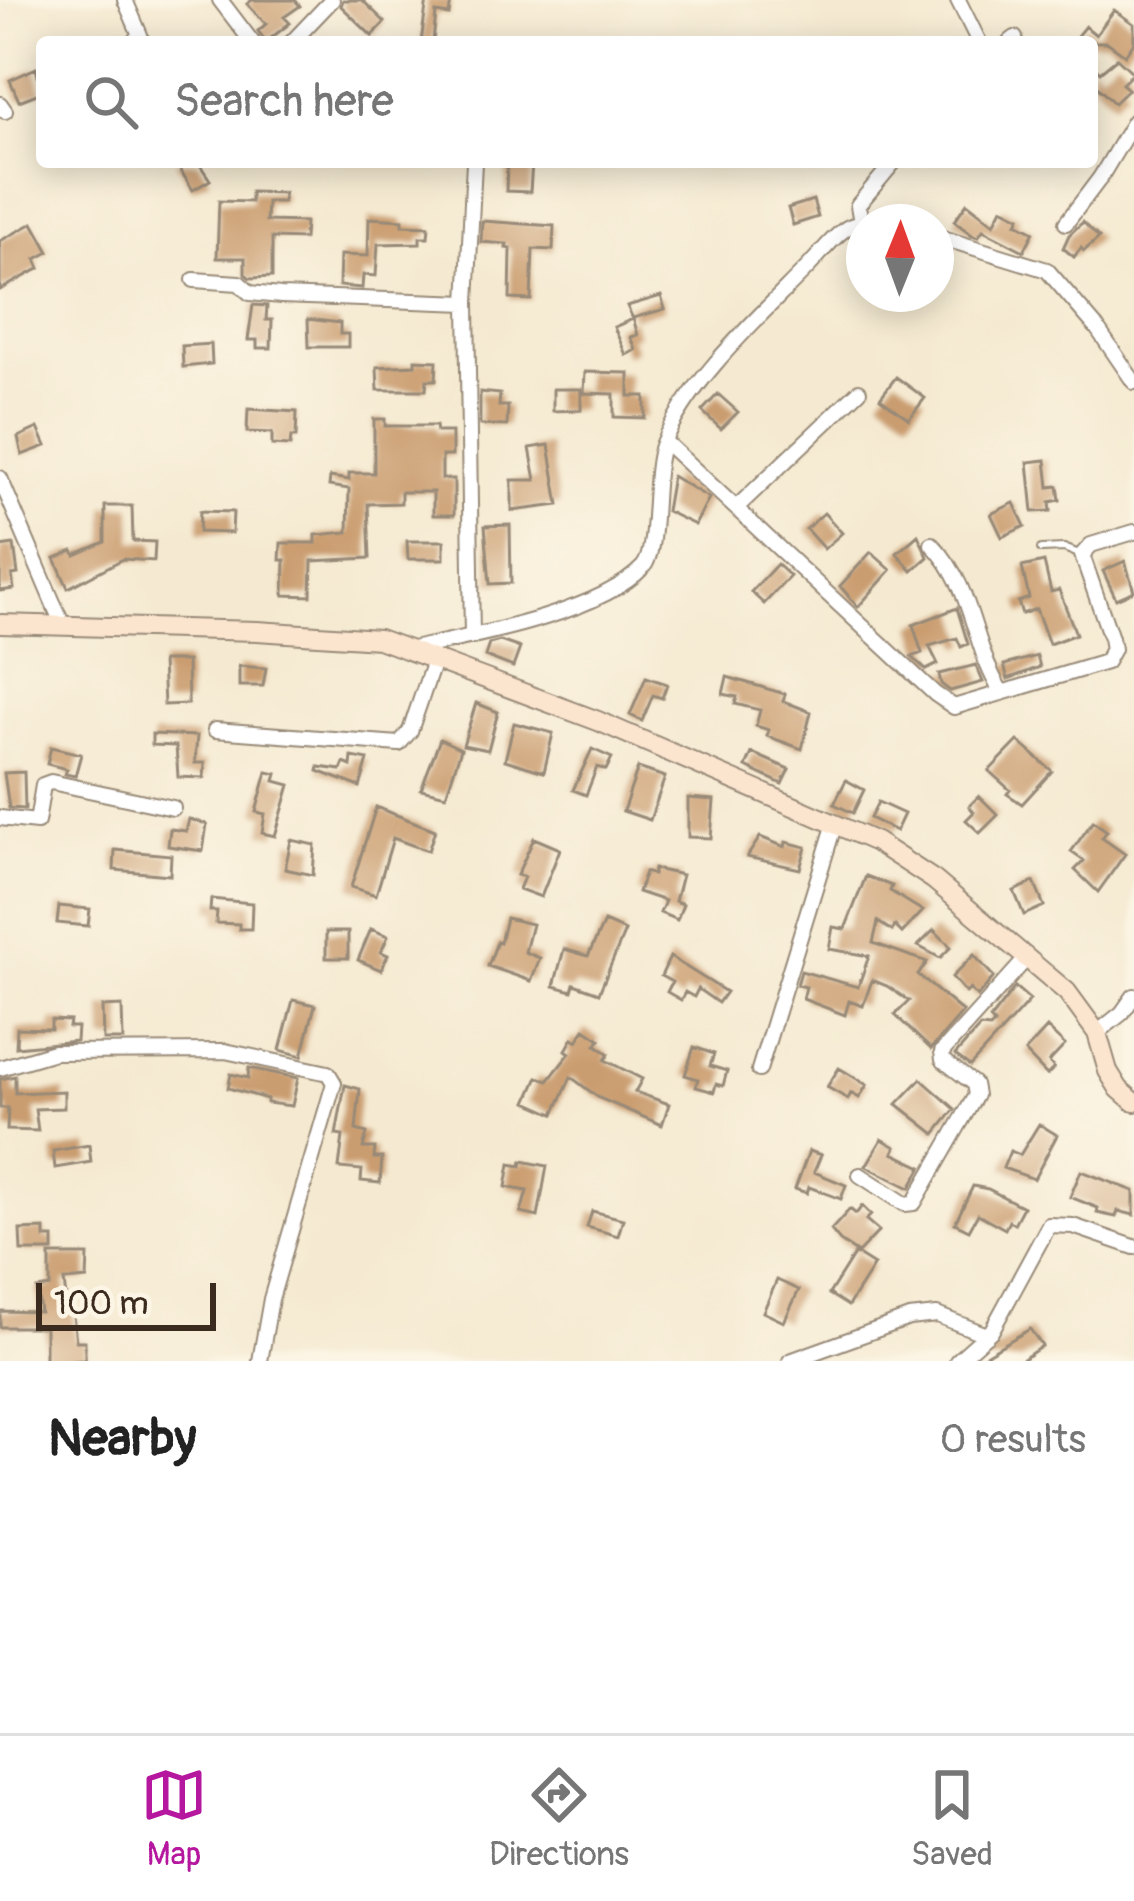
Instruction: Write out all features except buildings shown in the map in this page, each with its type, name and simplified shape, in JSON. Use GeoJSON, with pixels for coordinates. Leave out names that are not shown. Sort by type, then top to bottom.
{"type":"FeatureCollection","features":[{"type":"Feature","properties":{"kind":"street"},"geometry":{"type":"LineString","coordinates":[[125,0],[139,36]]}},
{"type":"Feature","properties":{"kind":"street"},"geometry":{"type":"LineString","coordinates":[[220,0],[247,36]]}},
{"type":"Feature","properties":{"kind":"street"},"geometry":{"type":"LineString","coordinates":[[298,36],[332,0]]}},
{"type":"Feature","properties":{"kind":"street"},"geometry":{"type":"LineString","coordinates":[[958,0],[976,36]]}},
{"type":"Feature","properties":{"kind":"street"},"geometry":{"type":"LineString","coordinates":[[1066,223],[1134,121]]}},
{"type":"Feature","properties":{"kind":"street"},"geometry":{"type":"LineString","coordinates":[[472,637],[467,303],[474,168]]}},
{"type":"Feature","properties":{"kind":"street"},"geometry":{"type":"LineString","coordinates":[[859,204],[889,168]]}},
{"type":"Feature","properties":{"kind":"street"},"geometry":{"type":"LineString","coordinates":[[412,649],[518,625],[608,592],[642,568],[650,558],[655,479],[664,441],[718,364],[846,230]]}},
{"type":"Feature","properties":{"kind":"street"},"geometry":{"type":"LineString","coordinates":[[954,242],[1047,271],[1097,328],[1134,382]]}},
{"type":"Feature","properties":{"kind":"street"},"geometry":{"type":"LineString","coordinates":[[194,280],[239,284],[250,293],[281,296],[467,303]]}},
{"type":"Feature","properties":{"kind":"street"},"geometry":{"type":"LineString","coordinates":[[736,508],[859,391]]}},
{"type":"Feature","properties":{"kind":"street"},"geometry":{"type":"LineString","coordinates":[[664,441],[954,707],[1106,662],[1112,638],[1082,555],[1090,545],[1134,532]]}},
{"type":"Feature","properties":{"kind":"street"},"geometry":{"type":"LineString","coordinates":[[0,478],[63,626]]}},
{"type":"Feature","properties":{"kind":"street"},"geometry":{"type":"LineString","coordinates":[[932,544],[965,590],[1002,693]]}},
{"type":"Feature","properties":{"kind":"street"},"geometry":{"type":"LineString","coordinates":[[0,624],[361,637],[412,649],[598,721],[836,823],[876,842],[934,880],[1067,992],[1097,1033],[1108,1071],[1134,1102]]}},
{"type":"Feature","properties":{"kind":"street"},"geometry":{"type":"LineString","coordinates":[[214,730],[398,744],[410,731],[435,658]]}},
{"type":"Feature","properties":{"kind":"street"},"geometry":{"type":"LineString","coordinates":[[0,818],[38,822],[43,785],[51,782],[173,808]]}},
{"type":"Feature","properties":{"kind":"street"},"geometry":{"type":"LineString","coordinates":[[759,1070],[836,823]]}},
{"type":"Feature","properties":{"kind":"street"},"geometry":{"type":"LineString","coordinates":[[860,1175],[904,1204],[914,1203],[976,1095],[974,1084],[943,1060],[942,1052],[1026,959]]}},
{"type":"Feature","properties":{"kind":"street"},"geometry":{"type":"LineString","coordinates":[[1097,1033],[1134,996]]}},
{"type":"Feature","properties":{"kind":"street"},"geometry":{"type":"LineString","coordinates":[[0,1068],[54,1052],[225,1051],[328,1073],[334,1082],[271,1299],[260,1361]]}},
{"type":"Feature","properties":{"kind":"street"},"geometry":{"type":"LineString","coordinates":[[957,1361],[1005,1310],[1049,1225],[1072,1226],[1134,1247]]}},
{"type":"Feature","properties":{"kind":"street"},"geometry":{"type":"LineString","coordinates":[[790,1361],[909,1318],[937,1316],[987,1334]]}},
{"type":"Feature","properties":{"kind":"lane"},"geometry":{"type":"LineString","coordinates":[[1041,549],[1064,548],[1082,555]]}}]}
